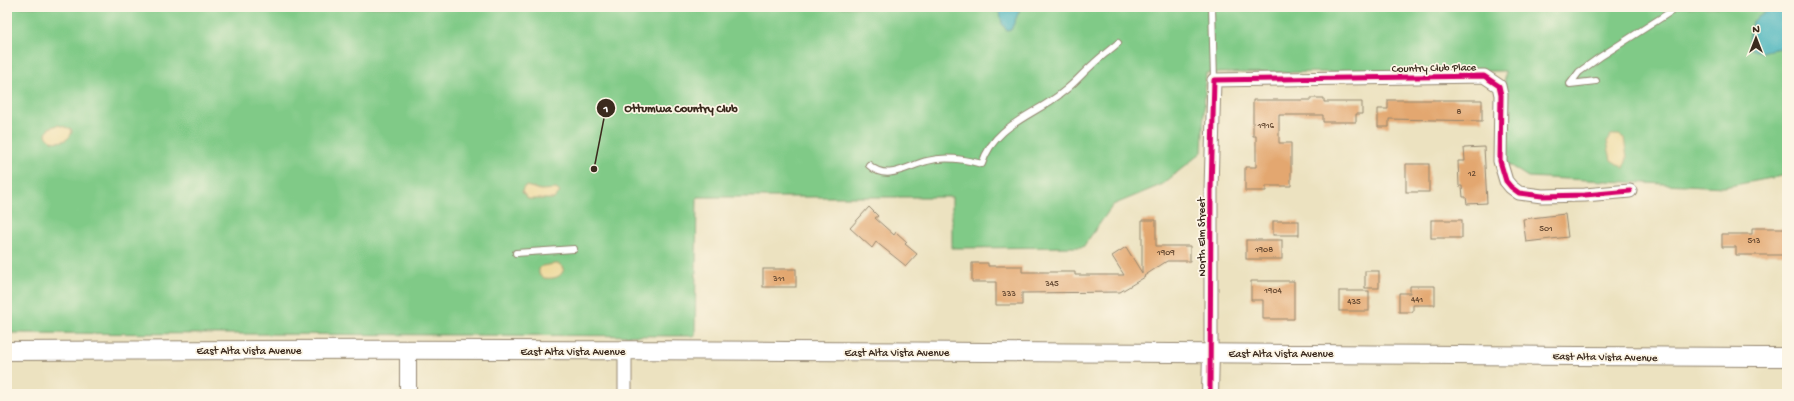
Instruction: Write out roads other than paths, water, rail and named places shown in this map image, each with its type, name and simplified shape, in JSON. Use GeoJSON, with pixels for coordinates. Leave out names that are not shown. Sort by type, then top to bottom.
{"type":"FeatureCollection","features":[{"type":"Feature","properties":{"kind":"main road","name":"East Alta Vista Avenue"},"geometry":{"type":"LineString","coordinates":[[7,351],[408,350],[1787,357]]}},
{"type":"Feature","properties":{"kind":"street","name":"Country Club Place"},"geometry":{"type":"LineString","coordinates":[[1214,80],[1484,76],[1499,86],[1501,95],[1500,161],[1506,181],[1511,187],[1519,193],[1542,196],[1630,191]]}},
{"type":"Feature","properties":{"kind":"street","name":"North Elm Street"},"geometry":{"type":"LineString","coordinates":[[1210,394],[1211,190],[1214,80]]}},
{"type":"Feature","properties":{"kind":"street"},"geometry":{"type":"LineString","coordinates":[[408,350],[408,394]]}},
{"type":"Feature","properties":{"kind":"street"},"geometry":{"type":"LineString","coordinates":[[625,351],[625,394]]}},
{"type":"Feature","properties":{"kind":"lane"},"geometry":{"type":"LineString","coordinates":[[1212,7],[1214,80]]}},
{"type":"Feature","properties":{"kind":"lane"},"geometry":{"type":"LineString","coordinates":[[1596,81],[1570,84],[1579,72],[1600,57],[1678,7]]}},
{"type":"Feature","properties":{"kind":"lane"},"geometry":{"type":"LineString","coordinates":[[869,165],[875,170],[888,174],[927,161],[964,159],[982,164],[984,157],[997,139],[1016,121],[1062,94],[1092,64],[1118,43]]}},
{"type":"Feature","properties":{"kind":"lane"},"geometry":{"type":"LineString","coordinates":[[516,253],[574,248]]}},
{"type":"Feature","properties":{"kind":"water"},"geometry":{"type":"Polygon","coordinates":[[[993,7],[1021,7],[1011,30],[1007,31],[1002,24],[1000,12],[993,11],[993,7]]]}},
{"type":"Feature","properties":{"kind":"water"},"geometry":{"type":"Polygon","coordinates":[[[1772,7],[1787,7],[1787,47],[1760,52],[1751,49],[1749,39],[1752,22],[1772,7]]]}},
{"type":"Feature","properties":{"kind":"place","name":"Ottumwa Country Club"},"geometry":{"type":"Point","coordinates":[594,169]}}]}
